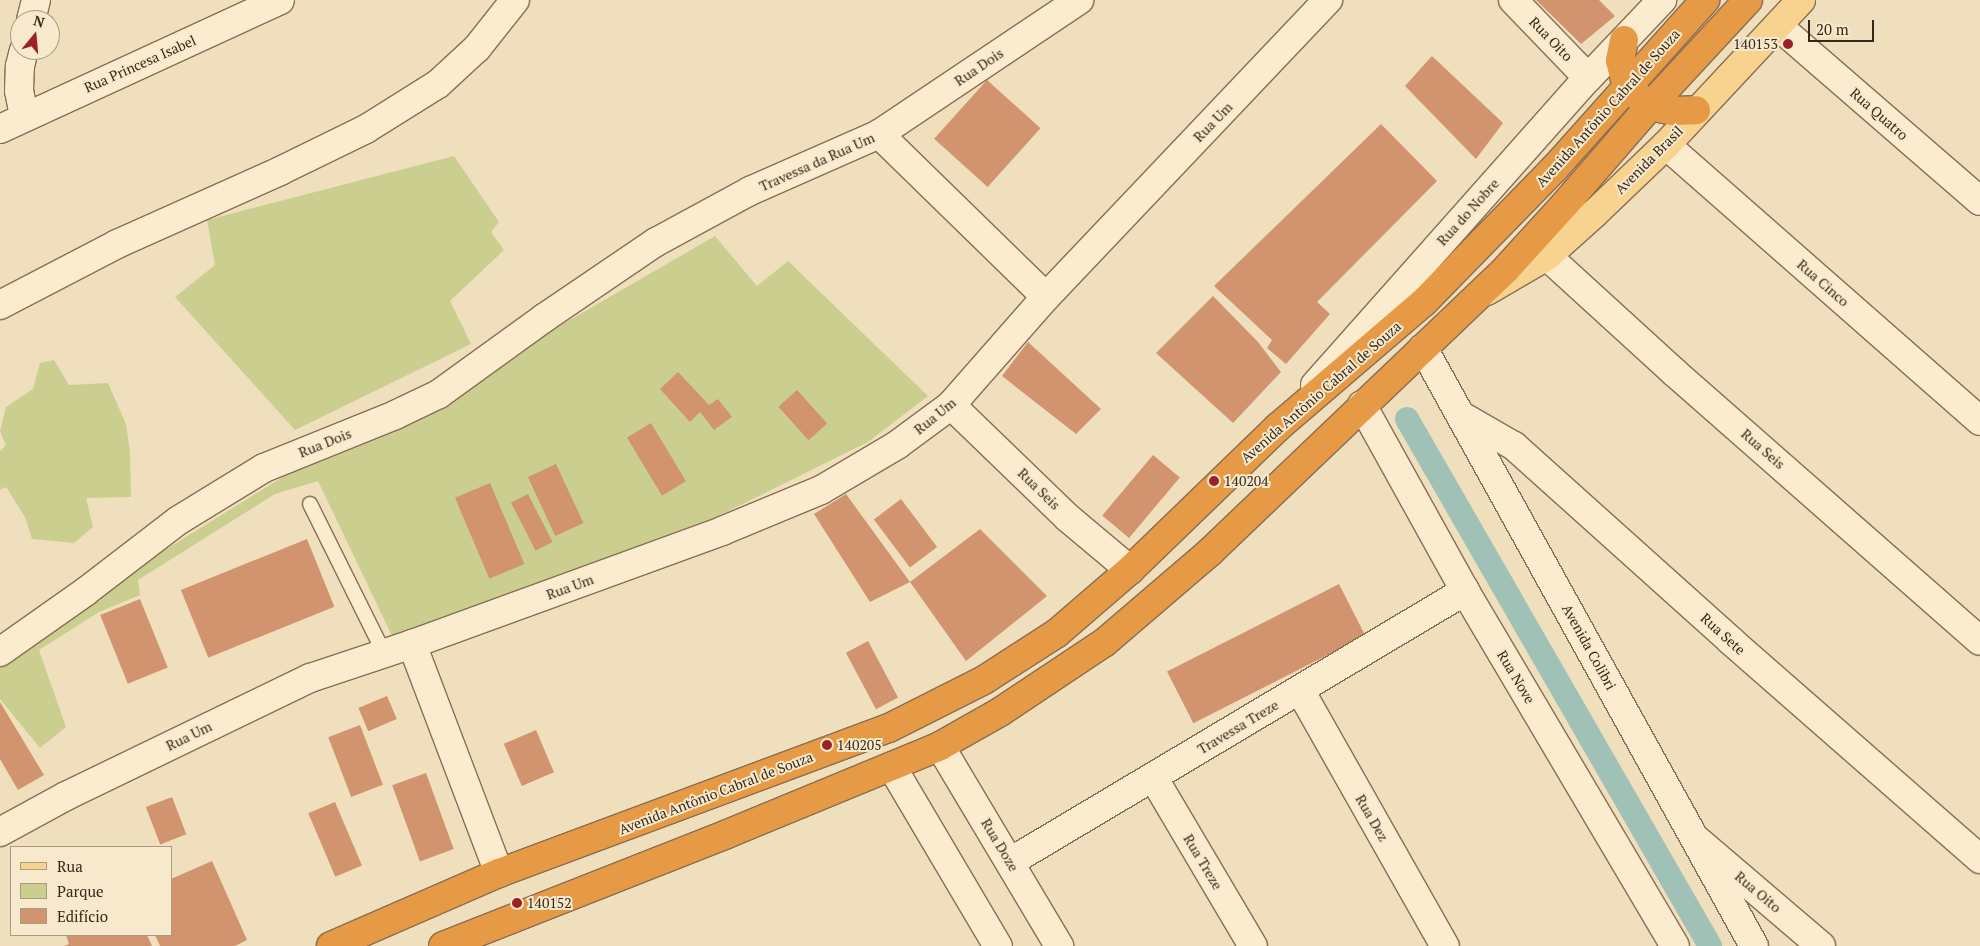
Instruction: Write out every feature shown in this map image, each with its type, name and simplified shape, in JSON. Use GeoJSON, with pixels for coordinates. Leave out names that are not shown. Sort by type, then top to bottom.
{"type":"FeatureCollection","features":[{"type":"Feature","properties":{"kind":"highway","name":"Avenida Antônio Cabral de Souza"},"geometry":{"type":"LineString","coordinates":[[331,946],[499,873],[889,728],[984,680],[1057,633],[1130,570],[1278,427],[1424,302],[1554,169],[1705,0]]}},
{"type":"Feature","properties":{"kind":"highway"},"geometry":{"type":"LineString","coordinates":[[443,946],[892,767],[940,746],[1000,712],[1105,642],[1210,552],[1477,297],[1566,203],[1650,106],[1748,0]]}},
{"type":"Feature","properties":{"kind":"highway"},"geometry":{"type":"LineString","coordinates":[[1624,40],[1620,61],[1627,87],[1650,106],[1673,112],[1696,110]]}},
{"type":"Feature","properties":{"kind":"main road","name":"Avenida Brasil"},"geometry":{"type":"LineString","coordinates":[[1477,297],[1546,256],[1666,145],[1696,110],[1801,0]]}},
{"type":"Feature","properties":{"kind":"street","name":"Rua Princesa Isabel"},"geometry":{"type":"LineString","coordinates":[[12,123],[280,0]]}},
{"type":"Feature","properties":{"kind":"street"},"geometry":{"type":"LineString","coordinates":[[0,305],[117,244],[280,171],[366,129],[438,84],[477,48],[515,0]]}},
{"type":"Feature","properties":{"kind":"street","name":"Rua Dois"},"geometry":{"type":"LineString","coordinates":[[880,134],[1079,0]]}},
{"type":"Feature","properties":{"kind":"street","name":"Rua Um"},"geometry":{"type":"LineString","coordinates":[[0,832],[66,796],[310,678],[412,644],[722,531],[821,490],[897,445],[951,405],[1046,297],[1328,0]]}},
{"type":"Feature","properties":{"kind":"street","name":"Rua Oito"},"geometry":{"type":"LineString","coordinates":[[1513,0],[1588,78]]}},
{"type":"Feature","properties":{"kind":"street","name":"Rua do Nobre"},"geometry":{"type":"LineString","coordinates":[[1278,427],[1588,78],[1662,0]]}},
{"type":"Feature","properties":{"kind":"street","name":"Rua Quatro"},"geometry":{"type":"LineString","coordinates":[[1778,26],[1980,201]]}},
{"type":"Feature","properties":{"kind":"street"},"geometry":{"type":"LineString","coordinates":[[12,123],[19,91],[22,60]]}},
{"type":"Feature","properties":{"kind":"street","name":"Travessa da Rua Um"},"geometry":{"type":"LineString","coordinates":[[656,242],[750,192],[880,134],[1046,297]]}},
{"type":"Feature","properties":{"kind":"street","name":"Rua Cinco"},"geometry":{"type":"LineString","coordinates":[[1666,145],[1980,420]]}},
{"type":"Feature","properties":{"kind":"street","name":"Rua Dois"},"geometry":{"type":"LineString","coordinates":[[0,652],[85,592],[179,520],[264,468],[394,416],[439,394],[544,318],[656,242]]}},
{"type":"Feature","properties":{"kind":"street","name":"Rua Seis"},"geometry":{"type":"LineString","coordinates":[[1546,256],[1674,372],[1980,640]]}},
{"type":"Feature","properties":{"kind":"street","name":"Avenida Colibri"},"geometry":{"type":"LineString","coordinates":[[1423,348],[1754,946]]}},
{"type":"Feature","properties":{"kind":"street","name":"Rua Seis"},"geometry":{"type":"LineString","coordinates":[[951,405],[1068,518],[1130,570]]}},
{"type":"Feature","properties":{"kind":"street","name":"Rua Nove"},"geometry":{"type":"LineString","coordinates":[[1362,405],[1464,591],[1675,946]]}},
{"type":"Feature","properties":{"kind":"street","name":"Rua Sete"},"geometry":{"type":"LineString","coordinates":[[1462,416],[1514,446],[1731,641],[1980,859]]}},
{"type":"Feature","properties":{"kind":"street","name":"Travessa Treze"},"geometry":{"type":"LineString","coordinates":[[1010,862],[1464,591]]}},
{"type":"Feature","properties":{"kind":"street"},"geometry":{"type":"LineString","coordinates":[[412,644],[499,873]]}},
{"type":"Feature","properties":{"kind":"street","name":"Rua Dez"},"geometry":{"type":"LineString","coordinates":[[1300,690],[1445,946]]}},
{"type":"Feature","properties":{"kind":"street","name":"Rua Doze"},"geometry":{"type":"LineString","coordinates":[[940,746],[1059,946]]}},
{"type":"Feature","properties":{"kind":"street"},"geometry":{"type":"LineString","coordinates":[[892,767],[998,946]]}},
{"type":"Feature","properties":{"kind":"street","name":"Rua Treze"},"geometry":{"type":"LineString","coordinates":[[1153,777],[1253,946]]}},
{"type":"Feature","properties":{"kind":"street","name":"Rua Oito"},"geometry":{"type":"LineString","coordinates":[[1695,839],[1821,946]]}},
{"type":"Feature","properties":{"kind":"lane"},"geometry":{"type":"LineString","coordinates":[[310,504],[384,653]]}},
{"type":"Feature","properties":{"kind":"green space"},"geometry":{"type":"Polygon","coordinates":[[[454,156],[499,222],[491,232],[504,250],[450,301],[471,344],[295,430],[175,297],[215,265],[207,220],[454,156]]]}},
{"type":"Feature","properties":{"kind":"green space"},"geometry":{"type":"Polygon","coordinates":[[[715,236],[757,286],[788,261],[928,396],[868,442],[696,527],[393,638],[318,481],[275,494],[138,580],[140,595],[99,612],[39,650],[66,727],[40,748],[0,699],[0,661],[131,571],[302,465],[530,343],[715,236]]]}},
{"type":"Feature","properties":{"kind":"green space"},"geometry":{"type":"Polygon","coordinates":[[[54,360],[69,385],[108,383],[126,424],[130,451],[131,497],[86,498],[93,527],[74,543],[32,539],[25,517],[6,487],[0,490],[0,451],[6,445],[0,431],[6,407],[33,389],[40,363],[54,360]]]}},
{"type":"Feature","properties":{"kind":"building"},"geometry":{"type":"Polygon","coordinates":[[[1536,0],[1599,0],[1615,16],[1581,44],[1536,0]]]}},
{"type":"Feature","properties":{"kind":"building"},"geometry":{"type":"Polygon","coordinates":[[[1432,56],[1503,123],[1476,159],[1405,86],[1432,56]]]}},
{"type":"Feature","properties":{"kind":"building"},"geometry":{"type":"Polygon","coordinates":[[[987,80],[1041,128],[988,187],[934,139],[987,80]]]}},
{"type":"Feature","properties":{"kind":"building"},"geometry":{"type":"Polygon","coordinates":[[[1381,124],[1437,181],[1317,302],[1330,314],[1286,364],[1267,348],[1272,340],[1214,286],[1381,124]]]}},
{"type":"Feature","properties":{"kind":"building"},"geometry":{"type":"Polygon","coordinates":[[[1213,296],[1258,342],[1281,372],[1233,423],[1156,353],[1213,296]]]}},
{"type":"Feature","properties":{"kind":"building"},"geometry":{"type":"Polygon","coordinates":[[[1028,342],[1101,409],[1076,434],[1002,376],[1028,342]]]}},
{"type":"Feature","properties":{"kind":"building"},"geometry":{"type":"Polygon","coordinates":[[[678,372],[709,405],[718,399],[732,417],[714,430],[700,412],[690,422],[660,389],[678,372]]]}},
{"type":"Feature","properties":{"kind":"building"},"geometry":{"type":"Polygon","coordinates":[[[797,390],[827,423],[809,440],[778,407],[797,390]]]}},
{"type":"Feature","properties":{"kind":"building"},"geometry":{"type":"Polygon","coordinates":[[[651,423],[686,481],[662,496],[627,437],[651,423]]]}},
{"type":"Feature","properties":{"kind":"building"},"geometry":{"type":"Polygon","coordinates":[[[1153,455],[1180,477],[1129,538],[1102,516],[1153,455]]]}},
{"type":"Feature","properties":{"kind":"building"},"geometry":{"type":"Polygon","coordinates":[[[556,464],[583,523],[555,536],[528,477],[556,464]]]}},
{"type":"Feature","properties":{"kind":"building"},"geometry":{"type":"Polygon","coordinates":[[[490,483],[524,564],[489,579],[455,498],[490,483]]]}},
{"type":"Feature","properties":{"kind":"building"},"geometry":{"type":"Polygon","coordinates":[[[528,494],[553,542],[536,551],[511,503],[528,494]]]}},
{"type":"Feature","properties":{"kind":"building"},"geometry":{"type":"Polygon","coordinates":[[[846,494],[910,582],[870,602],[814,514],[846,494]]]}},
{"type":"Feature","properties":{"kind":"building"},"geometry":{"type":"Polygon","coordinates":[[[901,499],[937,547],[910,567],[874,519],[901,499]]]}},
{"type":"Feature","properties":{"kind":"building"},"geometry":{"type":"Polygon","coordinates":[[[980,529],[1047,596],[966,661],[910,582],[980,529]]]}},
{"type":"Feature","properties":{"kind":"building"},"geometry":{"type":"Polygon","coordinates":[[[307,539],[334,607],[208,658],[181,590],[307,539]]]}},
{"type":"Feature","properties":{"kind":"building"},"geometry":{"type":"Polygon","coordinates":[[[1339,584],[1365,636],[1193,723],[1167,672],[1339,584]]]}},
{"type":"Feature","properties":{"kind":"building"},"geometry":{"type":"Polygon","coordinates":[[[140,599],[168,668],[128,684],[100,615],[140,599]]]}},
{"type":"Feature","properties":{"kind":"building"},"geometry":{"type":"Polygon","coordinates":[[[868,641],[898,698],[876,709],[846,653],[868,641]]]}},
{"type":"Feature","properties":{"kind":"building"},"geometry":{"type":"Polygon","coordinates":[[[387,696],[397,719],[368,731],[358,708],[387,696]]]}},
{"type":"Feature","properties":{"kind":"building"},"geometry":{"type":"Polygon","coordinates":[[[0,702],[44,775],[18,790],[0,759],[0,702]]]}},
{"type":"Feature","properties":{"kind":"building"},"geometry":{"type":"Polygon","coordinates":[[[360,725],[383,785],[351,797],[328,737],[360,725]]]}},
{"type":"Feature","properties":{"kind":"building"},"geometry":{"type":"Polygon","coordinates":[[[536,730],[554,772],[522,786],[504,744],[536,730]]]}},
{"type":"Feature","properties":{"kind":"building"},"geometry":{"type":"Polygon","coordinates":[[[426,773],[454,849],[420,861],[392,785],[426,773]]]}},
{"type":"Feature","properties":{"kind":"building"},"geometry":{"type":"Polygon","coordinates":[[[172,797],[186,834],[160,844],[146,807],[172,797]]]}},
{"type":"Feature","properties":{"kind":"building"},"geometry":{"type":"Polygon","coordinates":[[[335,802],[362,866],[335,877],[308,813],[335,802]]]}},
{"type":"Feature","properties":{"kind":"building"},"geometry":{"type":"Polygon","coordinates":[[[212,861],[247,940],[235,946],[160,946],[155,936],[172,936],[172,879],[212,861]]]}},
{"type":"Feature","properties":{"kind":"building"},"geometry":{"type":"Polygon","coordinates":[[[66,936],[147,936],[152,946],[64,946],[69,944],[66,936]]]}},
{"type":"Feature","properties":{"kind":"waterway"},"geometry":{"type":"LineString","coordinates":[[1407,419],[1710,946]]}},
{"type":"Feature","properties":{"kind":"place","name":"140153"},"geometry":{"type":"Point","coordinates":[1788,44]}},
{"type":"Feature","properties":{"kind":"place","name":"140204"},"geometry":{"type":"Point","coordinates":[1214,481]}},
{"type":"Feature","properties":{"kind":"place","name":"140205"},"geometry":{"type":"Point","coordinates":[827,745]}},
{"type":"Feature","properties":{"kind":"place","name":"140152"},"geometry":{"type":"Point","coordinates":[517,903]}}]}
